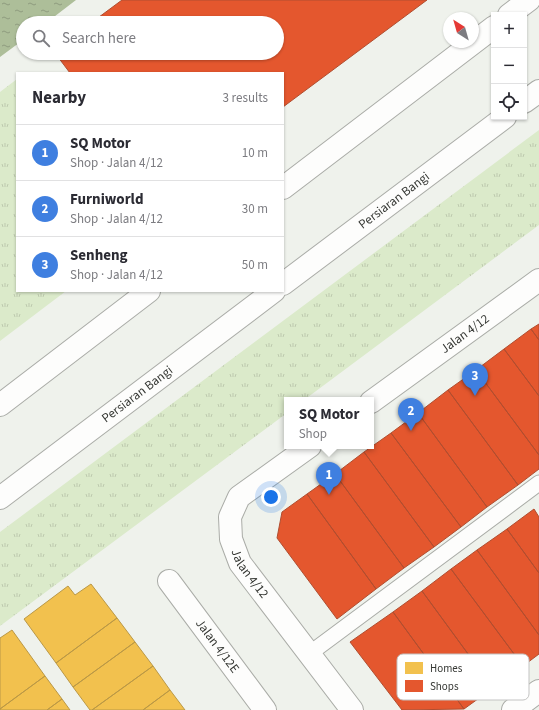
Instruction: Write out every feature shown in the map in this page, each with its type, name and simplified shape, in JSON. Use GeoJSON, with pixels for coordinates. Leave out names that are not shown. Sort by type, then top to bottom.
{"type":"FeatureCollection","features":[{"type":"Feature","properties":{"kind":"main road"},"geometry":{"type":"LineString","coordinates":[[513,12],[529,0]]}},
{"type":"Feature","properties":{"kind":"main road"},"geometry":{"type":"LineString","coordinates":[[284,187],[491,29]]}},
{"type":"Feature","properties":{"kind":"main road"},"geometry":{"type":"LineString","coordinates":[[527,100],[539,91]]}},
{"type":"Feature","properties":{"kind":"main road","name":"Persiaran Bangi"},"geometry":{"type":"LineString","coordinates":[[284,283],[501,120]]}},
{"type":"Feature","properties":{"kind":"main road","name":"Jalan 4/12"},"geometry":{"type":"LineString","coordinates":[[374,400],[539,280]]}},
{"type":"Feature","properties":{"kind":"main road"},"geometry":{"type":"LineString","coordinates":[[0,405],[148,292]]}},
{"type":"Feature","properties":{"kind":"main road","name":"Persiaran Bangi"},"geometry":{"type":"LineString","coordinates":[[0,498],[273,292]]}},
{"type":"Feature","properties":{"kind":"main road","name":"Jalan 4/12"},"geometry":{"type":"LineString","coordinates":[[306,449],[239,497],[230,517],[230,539],[240,563],[352,710]]}},
{"type":"Feature","properties":{"kind":"main road","name":"Jalan 4/12E"},"geometry":{"type":"LineString","coordinates":[[169,581],[265,710]]}},
{"type":"Feature","properties":{"kind":"main road"},"geometry":{"type":"LineString","coordinates":[[529,698],[539,691]]}},
{"type":"Feature","properties":{"kind":"main road"},"geometry":{"type":"LineString","coordinates":[[515,709],[527,700]]}},
{"type":"Feature","properties":{"kind":"lane"},"geometry":{"type":"LineString","coordinates":[[309,654],[539,483]]}},
{"type":"Feature","properties":{"kind":"green space"},"geometry":{"type":"Polygon","coordinates":[[[16,80],[16,292],[65,292],[0,341],[0,92],[16,80]]]}},
{"type":"Feature","properties":{"kind":"green space"},"geometry":{"type":"Polygon","coordinates":[[[539,130],[539,225],[308,397],[284,397],[284,415],[0,626],[0,532],[539,130]]]}},
{"type":"Feature","properties":{"kind":"water"},"geometry":{"type":"Polygon","coordinates":[[[0,0],[76,0],[55,16],[16,16],[16,45],[0,57],[0,0]]]}},
{"type":"Feature","properties":{"kind":"building: Homes"},"geometry":{"type":"Polygon","coordinates":[[[91,584],[117,618],[56,663],[24,619],[68,586],[75,595],[91,584]]]}},
{"type":"Feature","properties":{"kind":"building: Homes"},"geometry":{"type":"Polygon","coordinates":[[[117,618],[135,642],[73,687],[56,663],[117,618]]]}},
{"type":"Feature","properties":{"kind":"building: Homes"},"geometry":{"type":"Polygon","coordinates":[[[12,630],[45,676],[0,709],[0,638],[12,630]]]}},
{"type":"Feature","properties":{"kind":"building: Homes"},"geometry":{"type":"Polygon","coordinates":[[[135,642],[153,666],[90,710],[73,687],[135,642]]]}},
{"type":"Feature","properties":{"kind":"building: Homes"},"geometry":{"type":"Polygon","coordinates":[[[153,666],[170,690],[143,710],[92,710],[153,666]]]}},
{"type":"Feature","properties":{"kind":"building: Homes"},"geometry":{"type":"Polygon","coordinates":[[[45,676],[62,699],[47,710],[0,710],[0,709],[45,676]]]}},
{"type":"Feature","properties":{"kind":"building: Homes"},"geometry":{"type":"Polygon","coordinates":[[[170,690],[185,710],[143,710],[170,690]]]}},
{"type":"Feature","properties":{"kind":"building: Homes"},"geometry":{"type":"Polygon","coordinates":[[[62,699],[70,710],[47,710],[62,699]]]}},
{"type":"Feature","properties":{"kind":"building: Shops"},"geometry":{"type":"Polygon","coordinates":[[[122,0],[427,0],[284,106],[284,72],[69,72],[60,60],[284,60],[284,16],[100,16],[122,0]]]}},
{"type":"Feature","properties":{"kind":"building: Shops"},"geometry":{"type":"Polygon","coordinates":[[[539,324],[539,340],[531,329],[539,324]]]}},
{"type":"Feature","properties":{"kind":"building: Shops"},"geometry":{"type":"Polygon","coordinates":[[[531,329],[539,340],[539,396],[504,349],[531,329]]]}},
{"type":"Feature","properties":{"kind":"building: Shops"},"geometry":{"type":"Polygon","coordinates":[[[504,349],[539,396],[539,455],[476,370],[504,349]]]}},
{"type":"Feature","properties":{"kind":"building: Shops"},"geometry":{"type":"Polygon","coordinates":[[[476,370],[539,455],[539,469],[518,485],[448,390],[476,370]]]}},
{"type":"Feature","properties":{"kind":"building: Shops"},"geometry":{"type":"Polygon","coordinates":[[[448,390],[518,485],[487,507],[418,413],[448,390]]]}},
{"type":"Feature","properties":{"kind":"building: Shops"},"geometry":{"type":"Polygon","coordinates":[[[418,413],[487,507],[461,527],[391,433],[418,413]]]}},
{"type":"Feature","properties":{"kind":"building: Shops"},"geometry":{"type":"Polygon","coordinates":[[[391,433],[461,527],[434,547],[364,452],[368,449],[374,449],[374,445],[391,433]]]}},
{"type":"Feature","properties":{"kind":"building: Shops"},"geometry":{"type":"Polygon","coordinates":[[[364,452],[434,547],[404,568],[335,474],[364,452]]]}},
{"type":"Feature","properties":{"kind":"building: Shops"},"geometry":{"type":"Polygon","coordinates":[[[335,474],[404,568],[376,589],[307,494],[335,474]]]}},
{"type":"Feature","properties":{"kind":"building: Shops"},"geometry":{"type":"Polygon","coordinates":[[[307,494],[376,589],[337,619],[277,538],[282,512],[307,494]]]}},
{"type":"Feature","properties":{"kind":"building: Shops"},"geometry":{"type":"Polygon","coordinates":[[[534,509],[539,517],[539,573],[507,529],[534,509]]]}},
{"type":"Feature","properties":{"kind":"building: Shops"},"geometry":{"type":"Polygon","coordinates":[[[507,529],[539,573],[539,635],[477,550],[507,529]]]}},
{"type":"Feature","properties":{"kind":"building: Shops"},"geometry":{"type":"Polygon","coordinates":[[[477,550],[539,635],[539,654],[529,662],[529,654],[514,654],[451,569],[477,550]]]}},
{"type":"Feature","properties":{"kind":"building: Shops"},"geometry":{"type":"Polygon","coordinates":[[[451,569],[514,654],[468,654],[422,591],[451,569]]]}},
{"type":"Feature","properties":{"kind":"building: Shops"},"geometry":{"type":"Polygon","coordinates":[[[422,591],[468,654],[424,654],[393,612],[422,591]]]}},
{"type":"Feature","properties":{"kind":"building: Shops"},"geometry":{"type":"Polygon","coordinates":[[[393,612],[424,654],[397,654],[397,700],[457,700],[464,709],[402,710],[350,642],[393,612]]]}},
{"type":"Feature","properties":{"kind":"building: Shops"},"geometry":{"type":"Polygon","coordinates":[[[457,700],[476,700],[464,709],[457,700]]]}},
{"type":"Feature","properties":{"kind":"place","name":"Senheng"},"geometry":{"type":"Point","coordinates":[475,396]}},
{"type":"Feature","properties":{"kind":"place","name":"Furniworld"},"geometry":{"type":"Point","coordinates":[411,431]}},
{"type":"Feature","properties":{"kind":"place","name":"SQ Motor"},"geometry":{"type":"Point","coordinates":[329,495]}}]}
